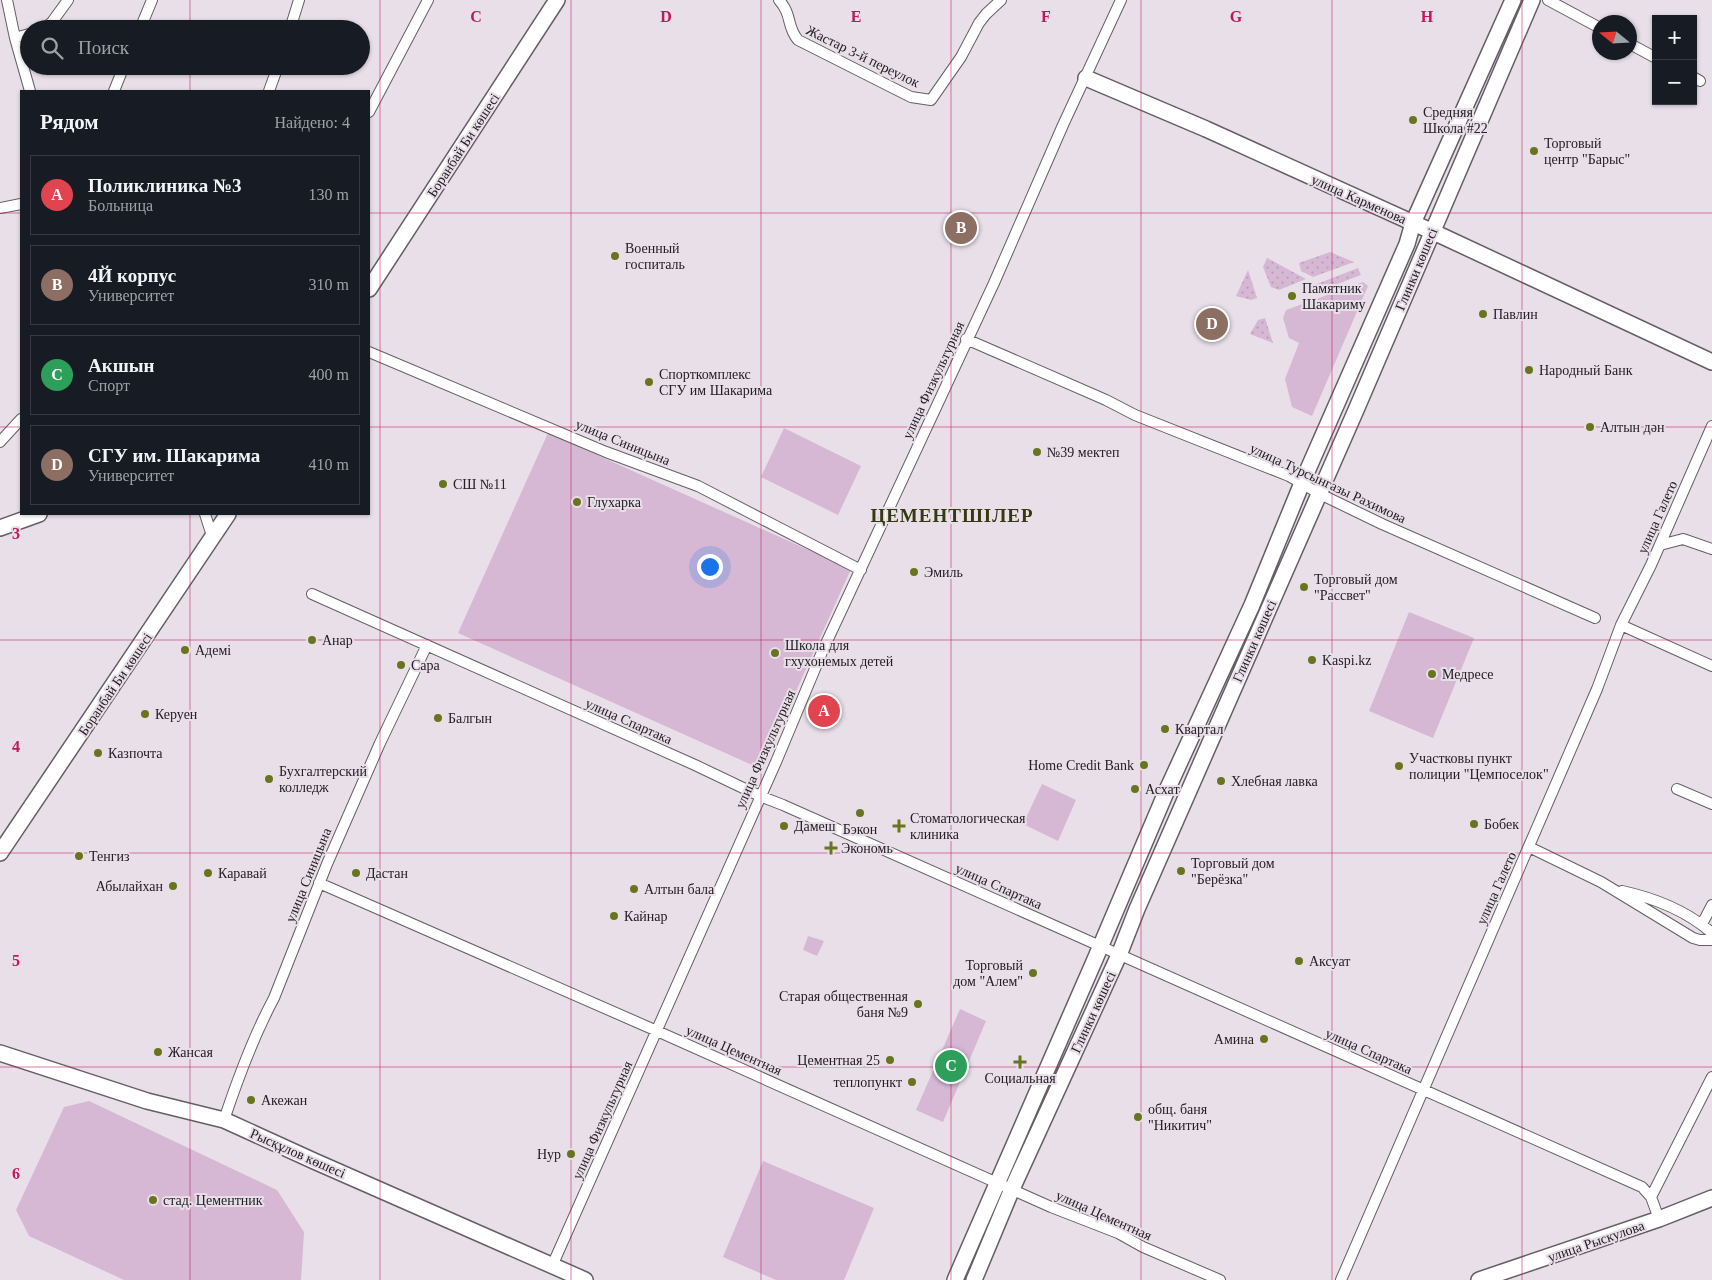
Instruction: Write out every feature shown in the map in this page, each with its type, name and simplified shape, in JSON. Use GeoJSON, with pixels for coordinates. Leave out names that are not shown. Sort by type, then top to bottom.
{"type":"FeatureCollection","features":[{"type":"Feature","properties":{"kind":"main road","name":"Боранбай Би көшесі"},"geometry":{"type":"LineString","coordinates":[[370,287],[557,0]]}},
{"type":"Feature","properties":{"kind":"main road","name":"Глинки көшесі"},"geometry":{"type":"LineString","coordinates":[[955,1280],[1168,790],[1252,605],[1302,483],[1407,244],[1413,223],[1513,0]]}},
{"type":"Feature","properties":{"kind":"main road","name":"Глинки көшесі"},"geometry":{"type":"LineString","coordinates":[[974,1280],[1012,1189],[1119,955],[1176,818],[1320,494],[1330,466],[1356,410],[1532,0]]}},
{"type":"Feature","properties":{"kind":"main road","name":"улица Карменова"},"geometry":{"type":"LineString","coordinates":[[1086,78],[1206,129],[1432,231],[1712,362]]}},
{"type":"Feature","properties":{"kind":"main road"},"geometry":{"type":"LineString","coordinates":[[0,528],[36,515]]}},
{"type":"Feature","properties":{"kind":"main road","name":"Боранбай Би көшесі"},"geometry":{"type":"LineString","coordinates":[[0,853],[227,515]]}},
{"type":"Feature","properties":{"kind":"main road","name":"Рысқұлов көшесі"},"geometry":{"type":"LineString","coordinates":[[0,1053],[147,1101],[224,1120],[585,1280]]}},
{"type":"Feature","properties":{"kind":"main road","name":"улица Рыскулова"},"geometry":{"type":"LineString","coordinates":[[1479,1280],[1659,1219],[1712,1198]]}},
{"type":"Feature","properties":{"kind":"street"},"geometry":{"type":"LineString","coordinates":[[7,0],[20,56]]}},
{"type":"Feature","properties":{"kind":"street"},"geometry":{"type":"LineString","coordinates":[[51,20],[68,0]]}},
{"type":"Feature","properties":{"kind":"street"},"geometry":{"type":"LineString","coordinates":[[144,20],[152,0]]}},
{"type":"Feature","properties":{"kind":"street"},"geometry":{"type":"LineString","coordinates":[[293,20],[299,0]]}},
{"type":"Feature","properties":{"kind":"street"},"geometry":{"type":"LineString","coordinates":[[370,110],[428,0]]}},
{"type":"Feature","properties":{"kind":"street","name":"Жастар 3-й переулок"},"geometry":{"type":"LineString","coordinates":[[779,0],[786,8],[790,17],[792,34],[798,40],[911,97],[931,100],[961,57],[979,23],[1002,0]]}},
{"type":"Feature","properties":{"kind":"street","name":"улица Физкультурная"},"geometry":{"type":"LineString","coordinates":[[552,1266],[776,762],[822,652],[997,274],[1121,0]]}},
{"type":"Feature","properties":{"kind":"street"},"geometry":{"type":"LineString","coordinates":[[1548,0],[1592,24]]}},
{"type":"Feature","properties":{"kind":"street"},"geometry":{"type":"LineString","coordinates":[[15,38],[20,37]]}},
{"type":"Feature","properties":{"kind":"street"},"geometry":{"type":"LineString","coordinates":[[1637,48],[1652,56]]}},
{"type":"Feature","properties":{"kind":"street"},"geometry":{"type":"LineString","coordinates":[[25,75],[30,90]]}},
{"type":"Feature","properties":{"kind":"street"},"geometry":{"type":"LineString","coordinates":[[114,90],[120,75]]}},
{"type":"Feature","properties":{"kind":"street"},"geometry":{"type":"LineString","coordinates":[[269,90],[275,75]]}},
{"type":"Feature","properties":{"kind":"street"},"geometry":{"type":"LineString","coordinates":[[0,208],[20,204]]}},
{"type":"Feature","properties":{"kind":"street","name":"улица Турсынгазы Рахимова"},"geometry":{"type":"LineString","coordinates":[[966,339],[1106,400],[1135,415],[1302,483],[1320,494],[1382,524],[1595,618]]}},
{"type":"Feature","properties":{"kind":"street","name":"улица Синицына"},"geometry":{"type":"LineString","coordinates":[[370,352],[606,452],[698,486],[861,570]]}},
{"type":"Feature","properties":{"kind":"street"},"geometry":{"type":"LineString","coordinates":[[0,442],[20,420]]}},
{"type":"Feature","properties":{"kind":"street","name":"улица Галето"},"geometry":{"type":"LineString","coordinates":[[1341,1280],[1597,689],[1621,625],[1660,545],[1712,426]]}},
{"type":"Feature","properties":{"kind":"street"},"geometry":{"type":"LineString","coordinates":[[205,515],[213,539]]}},
{"type":"Feature","properties":{"kind":"street"},"geometry":{"type":"LineString","coordinates":[[1660,545],[1683,539],[1712,549]]}},
{"type":"Feature","properties":{"kind":"street","name":"улица Спартака"},"geometry":{"type":"LineString","coordinates":[[312,594],[695,765],[760,796],[1642,1187],[1651,1197]]}},
{"type":"Feature","properties":{"kind":"street"},"geometry":{"type":"LineString","coordinates":[[1621,625],[1712,666]]}},
{"type":"Feature","properties":{"kind":"street","name":"улица Синицына"},"geometry":{"type":"LineString","coordinates":[[224,1120],[240,1073],[264,1016],[274,998],[319,883],[380,743],[427,645]]}},
{"type":"Feature","properties":{"kind":"street"},"geometry":{"type":"LineString","coordinates":[[1677,789],[1712,804]]}},
{"type":"Feature","properties":{"kind":"street"},"geometry":{"type":"LineString","coordinates":[[1529,847],[1614,889],[1693,938],[1712,940]]}},
{"type":"Feature","properties":{"kind":"street","name":"улица Цементная"},"geometry":{"type":"LineString","coordinates":[[319,883],[1051,1207],[1118,1233],[1143,1247],[1220,1280]]}},
{"type":"Feature","properties":{"kind":"street"},"geometry":{"type":"LineString","coordinates":[[1614,889],[1645,896],[1662,903],[1702,924],[1712,933]]}},
{"type":"Feature","properties":{"kind":"street"},"geometry":{"type":"LineString","coordinates":[[1702,924],[1712,905]]}},
{"type":"Feature","properties":{"kind":"street"},"geometry":{"type":"LineString","coordinates":[[1659,1219],[1651,1197],[1712,1078]]}},
{"type":"Feature","properties":{"kind":"shaded area"},"geometry":{"type":"Polygon","coordinates":[[[1330,252],[1354,262],[1313,277],[1301,271],[1299,263],[1330,252]]]}},
{"type":"Feature","properties":{"kind":"shaded area"},"geometry":{"type":"Polygon","coordinates":[[[1267,258],[1306,279],[1279,290],[1271,287],[1263,267],[1267,258]]]}},
{"type":"Feature","properties":{"kind":"shaded area"},"geometry":{"type":"Polygon","coordinates":[[[1358,268],[1361,275],[1311,294],[1309,287],[1358,268]]]}},
{"type":"Feature","properties":{"kind":"shaded area"},"geometry":{"type":"Polygon","coordinates":[[[1248,270],[1257,298],[1251,300],[1236,296],[1248,270]]]}},
{"type":"Feature","properties":{"kind":"shaded area"},"geometry":{"type":"Polygon","coordinates":[[[1363,282],[1368,286],[1312,416],[1292,407],[1285,379],[1299,343],[1289,338],[1283,318],[1286,310],[1363,282]]]}},
{"type":"Feature","properties":{"kind":"shaded area"},"geometry":{"type":"Polygon","coordinates":[[[1265,318],[1273,343],[1250,334],[1258,320],[1265,318]]]}},
{"type":"Feature","properties":{"kind":"shaded area"},"geometry":{"type":"Polygon","coordinates":[[[784,428],[861,466],[838,515],[761,477],[784,428]]]}},
{"type":"Feature","properties":{"kind":"shaded area"},"geometry":{"type":"Polygon","coordinates":[[[548,433],[851,569],[761,769],[458,633],[548,433]]]}},
{"type":"Feature","properties":{"kind":"shaded area"},"geometry":{"type":"Polygon","coordinates":[[[1409,612],[1474,638],[1433,738],[1369,711],[1409,612]]]}},
{"type":"Feature","properties":{"kind":"shaded area"},"geometry":{"type":"Polygon","coordinates":[[[1042,784],[1076,800],[1058,841],[1023,824],[1042,784]]]}},
{"type":"Feature","properties":{"kind":"shaded area"},"geometry":{"type":"Polygon","coordinates":[[[808,936],[824,941],[817,956],[803,950],[808,936]]]}},
{"type":"Feature","properties":{"kind":"shaded area"},"geometry":{"type":"Polygon","coordinates":[[[960,1009],[986,1021],[943,1122],[916,1110],[960,1009]]]}},
{"type":"Feature","properties":{"kind":"shaded area","name":"стад. Цементник"},"geometry":{"type":"Polygon","coordinates":[[[89,1101],[277,1190],[304,1232],[301,1280],[124,1280],[29,1236],[16,1210],[64,1107],[89,1101]]]}},
{"type":"Feature","properties":{"kind":"shaded area"},"geometry":{"type":"Polygon","coordinates":[[[763,1161],[874,1208],[844,1280],[776,1280],[723,1257],[763,1161]]]}},
{"type":"Feature","properties":{"kind":"place","name":"Средняя Школа #22"},"geometry":{"type":"Point","coordinates":[1413,120]}},
{"type":"Feature","properties":{"kind":"place","name":"Торговый центр \"Барыс\""},"geometry":{"type":"Point","coordinates":[1534,151]}},
{"type":"Feature","properties":{"kind":"place","name":"4Й корпус"},"geometry":{"type":"Point","coordinates":[961,228]}},
{"type":"Feature","properties":{"kind":"place","name":"Военный госпиталь"},"geometry":{"type":"Point","coordinates":[615,256]}},
{"type":"Feature","properties":{"kind":"place","name":"Памятник Шакариму"},"geometry":{"type":"Point","coordinates":[1292,296]}},
{"type":"Feature","properties":{"kind":"place","name":"Павлин"},"geometry":{"type":"Point","coordinates":[1483,314]}},
{"type":"Feature","properties":{"kind":"place","name":"СГУ им. Шакарима"},"geometry":{"type":"Point","coordinates":[1212,324]}},
{"type":"Feature","properties":{"kind":"place","name":"Народный Банк"},"geometry":{"type":"Point","coordinates":[1529,370]}},
{"type":"Feature","properties":{"kind":"place","name":"Спорткомплекс СГУ им Шакарима"},"geometry":{"type":"Point","coordinates":[649,382]}},
{"type":"Feature","properties":{"kind":"place","name":"Алтын дән"},"geometry":{"type":"Point","coordinates":[1590,427]}},
{"type":"Feature","properties":{"kind":"place","name":"№39 мектеп"},"geometry":{"type":"Point","coordinates":[1037,452]}},
{"type":"Feature","properties":{"kind":"place","name":"СШ №11"},"geometry":{"type":"Point","coordinates":[443,484]}},
{"type":"Feature","properties":{"kind":"place","name":"Глухарка"},"geometry":{"type":"Point","coordinates":[577,502]}},
{"type":"Feature","properties":{"kind":"place","name":"Эмиль"},"geometry":{"type":"Point","coordinates":[914,572]}},
{"type":"Feature","properties":{"kind":"place","name":"Торговый дом \"Рассвет\""},"geometry":{"type":"Point","coordinates":[1304,587]}},
{"type":"Feature","properties":{"kind":"place","name":"Анар"},"geometry":{"type":"Point","coordinates":[312,640]}},
{"type":"Feature","properties":{"kind":"place","name":"Адемi"},"geometry":{"type":"Point","coordinates":[185,650]}},
{"type":"Feature","properties":{"kind":"place","name":"Школа для гхухонемых детей"},"geometry":{"type":"Point","coordinates":[775,653]}},
{"type":"Feature","properties":{"kind":"place","name":"Kaspi.kz"},"geometry":{"type":"Point","coordinates":[1312,660]}},
{"type":"Feature","properties":{"kind":"place","name":"Сара"},"geometry":{"type":"Point","coordinates":[401,665]}},
{"type":"Feature","properties":{"kind":"place","name":"Медресе"},"geometry":{"type":"Point","coordinates":[1432,674]}},
{"type":"Feature","properties":{"kind":"place","name":"Поликлиника №3"},"geometry":{"type":"Point","coordinates":[824,711]}},
{"type":"Feature","properties":{"kind":"place","name":"Керуен"},"geometry":{"type":"Point","coordinates":[145,714]}},
{"type":"Feature","properties":{"kind":"place","name":"Балгын"},"geometry":{"type":"Point","coordinates":[438,718]}},
{"type":"Feature","properties":{"kind":"place","name":"Квартал"},"geometry":{"type":"Point","coordinates":[1165,729]}},
{"type":"Feature","properties":{"kind":"place","name":"Казпочта"},"geometry":{"type":"Point","coordinates":[98,753]}},
{"type":"Feature","properties":{"kind":"place","name":"Home Credit Bank"},"geometry":{"type":"Point","coordinates":[1144,765]}},
{"type":"Feature","properties":{"kind":"place","name":"Участковы пункт полиции \"Цемпоселок\""},"geometry":{"type":"Point","coordinates":[1399,766]}},
{"type":"Feature","properties":{"kind":"place","name":"Бухгалтерский колледж"},"geometry":{"type":"Point","coordinates":[269,779]}},
{"type":"Feature","properties":{"kind":"place","name":"Хлебная лавка"},"geometry":{"type":"Point","coordinates":[1221,781]}},
{"type":"Feature","properties":{"kind":"place","name":"Асхат"},"geometry":{"type":"Point","coordinates":[1135,789]}},
{"type":"Feature","properties":{"kind":"place","name":"Бэкон"},"geometry":{"type":"Point","coordinates":[860,813]}},
{"type":"Feature","properties":{"kind":"place","name":"Бобек"},"geometry":{"type":"Point","coordinates":[1474,824]}},
{"type":"Feature","properties":{"kind":"place","name":"Дамеш"},"geometry":{"type":"Point","coordinates":[784,826]}},
{"type":"Feature","properties":{"kind":"place","name":"Стоматологическая клиника"},"geometry":{"type":"Point","coordinates":[899,826]}},
{"type":"Feature","properties":{"kind":"place","name":"Экономь"},"geometry":{"type":"Point","coordinates":[831,848]}},
{"type":"Feature","properties":{"kind":"place","name":"Тенгиз"},"geometry":{"type":"Point","coordinates":[79,856]}},
{"type":"Feature","properties":{"kind":"place","name":"Торговый дом \"Берёзка\""},"geometry":{"type":"Point","coordinates":[1181,871]}},
{"type":"Feature","properties":{"kind":"place","name":"Каравай"},"geometry":{"type":"Point","coordinates":[208,873]}},
{"type":"Feature","properties":{"kind":"place","name":"Дастан"},"geometry":{"type":"Point","coordinates":[356,873]}},
{"type":"Feature","properties":{"kind":"place","name":"Абылайхан"},"geometry":{"type":"Point","coordinates":[173,886]}},
{"type":"Feature","properties":{"kind":"place","name":"Алтын бала"},"geometry":{"type":"Point","coordinates":[634,889]}},
{"type":"Feature","properties":{"kind":"place","name":"Кайнар"},"geometry":{"type":"Point","coordinates":[614,916]}},
{"type":"Feature","properties":{"kind":"place","name":"Аксуат"},"geometry":{"type":"Point","coordinates":[1299,961]}},
{"type":"Feature","properties":{"kind":"place","name":"Торговый дом \"Алем\""},"geometry":{"type":"Point","coordinates":[1033,973]}},
{"type":"Feature","properties":{"kind":"place","name":"Старая общественная баня №9"},"geometry":{"type":"Point","coordinates":[918,1004]}},
{"type":"Feature","properties":{"kind":"place","name":"Амина"},"geometry":{"type":"Point","coordinates":[1264,1039]}},
{"type":"Feature","properties":{"kind":"place","name":"Жансая"},"geometry":{"type":"Point","coordinates":[158,1052]}},
{"type":"Feature","properties":{"kind":"place","name":"Цементная 25"},"geometry":{"type":"Point","coordinates":[890,1060]}},
{"type":"Feature","properties":{"kind":"place","name":"Социальная"},"geometry":{"type":"Point","coordinates":[1020,1062]}},
{"type":"Feature","properties":{"kind":"place","name":"Акшын"},"geometry":{"type":"Point","coordinates":[951,1066]}},
{"type":"Feature","properties":{"kind":"place","name":"теплопункт"},"geometry":{"type":"Point","coordinates":[912,1082]}},
{"type":"Feature","properties":{"kind":"place","name":"Акежан"},"geometry":{"type":"Point","coordinates":[251,1100]}},
{"type":"Feature","properties":{"kind":"place","name":"общ. баня \"Никитич\""},"geometry":{"type":"Point","coordinates":[1138,1117]}},
{"type":"Feature","properties":{"kind":"place","name":"Нур"},"geometry":{"type":"Point","coordinates":[571,1154]}},
{"type":"Feature","properties":{"kind":"place","name":"стад. Цементник"},"geometry":{"type":"Point","coordinates":[153,1200]}},
{"type":"Feature","properties":{"kind":"district","name":"ЦЕМЕНТШІЛЕР"},"geometry":{"type":"Point","coordinates":[952,515]}}]}
